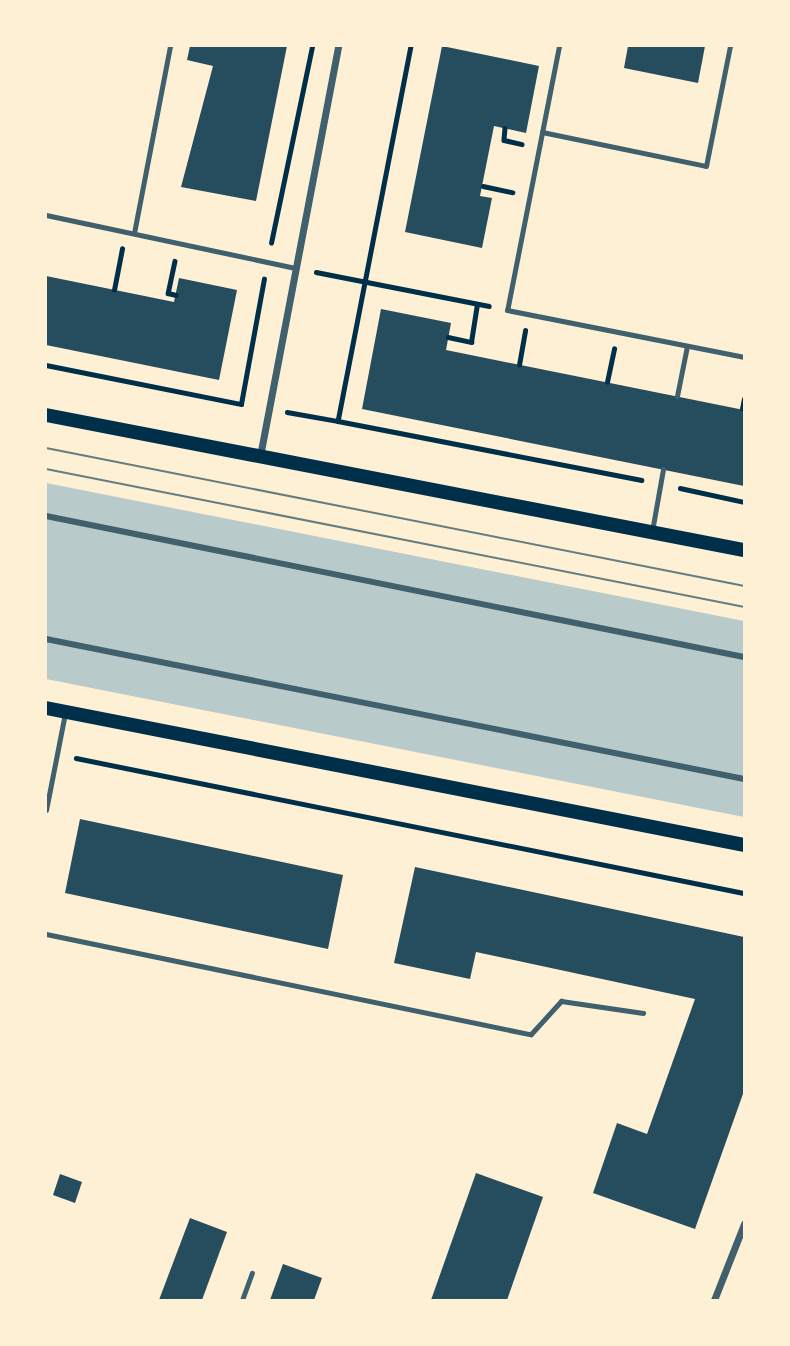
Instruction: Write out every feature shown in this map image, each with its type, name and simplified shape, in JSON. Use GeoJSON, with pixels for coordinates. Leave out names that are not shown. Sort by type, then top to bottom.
{"type":"FeatureCollection","features":[{"type":"Feature","properties":{"kind":"main road"},"geometry":{"type":"LineString","coordinates":[[46,415],[744,550]]}},
{"type":"Feature","properties":{"kind":"main road"},"geometry":{"type":"LineString","coordinates":[[46,708],[744,845]]}},
{"type":"Feature","properties":{"kind":"street"},"geometry":{"type":"LineString","coordinates":[[260,456],[338,46]]}},
{"type":"Feature","properties":{"kind":"street"},"geometry":{"type":"LineString","coordinates":[[46,516],[744,657]]}},
{"type":"Feature","properties":{"kind":"street"},"geometry":{"type":"LineString","coordinates":[[46,639],[744,779]]}},
{"type":"Feature","properties":{"kind":"street"},"geometry":{"type":"LineString","coordinates":[[714,1300],[744,1224]]}},
{"type":"Feature","properties":{"kind":"lane"},"geometry":{"type":"LineString","coordinates":[[134,233],[170,46]]}},
{"type":"Feature","properties":{"kind":"lane"},"geometry":{"type":"LineString","coordinates":[[559,46],[508,310],[744,357]]}},
{"type":"Feature","properties":{"kind":"lane"},"geometry":{"type":"LineString","coordinates":[[542,132],[706,166],[730,46]]}},
{"type":"Feature","properties":{"kind":"lane"},"geometry":{"type":"LineString","coordinates":[[46,215],[296,268]]}},
{"type":"Feature","properties":{"kind":"lane"},"geometry":{"type":"LineString","coordinates":[[677,396],[687,346]]}},
{"type":"Feature","properties":{"kind":"lane"},"geometry":{"type":"LineString","coordinates":[[652,532],[663,469]]}},
{"type":"Feature","properties":{"kind":"lane"},"geometry":{"type":"LineString","coordinates":[[46,810],[65,712]]}},
{"type":"Feature","properties":{"kind":"lane"},"geometry":{"type":"LineString","coordinates":[[46,934],[531,1034],[562,1001],[643,1013]]}},
{"type":"Feature","properties":{"kind":"lane"},"geometry":{"type":"LineString","coordinates":[[242,1300],[252,1273]]}},
{"type":"Feature","properties":{"kind":"path"},"geometry":{"type":"LineString","coordinates":[[46,365],[240,404],[312,46]]}},
{"type":"Feature","properties":{"kind":"path"},"geometry":{"type":"LineString","coordinates":[[411,46],[338,421],[744,502]]}},
{"type":"Feature","properties":{"kind":"path"},"geometry":{"type":"LineString","coordinates":[[482,186],[530,196]]}},
{"type":"Feature","properties":{"kind":"path"},"geometry":{"type":"LineString","coordinates":[[114,290],[125,232]]}},
{"type":"Feature","properties":{"kind":"path"},"geometry":{"type":"LineString","coordinates":[[176,295],[168,293],[179,244]]}},
{"type":"Feature","properties":{"kind":"path"},"geometry":{"type":"LineString","coordinates":[[296,268],[508,310]]}},
{"type":"Feature","properties":{"kind":"path"},"geometry":{"type":"LineString","coordinates":[[448,337],[471,342],[477,304]]}},
{"type":"Feature","properties":{"kind":"path"},"geometry":{"type":"LineString","coordinates":[[519,365],[528,314]]}},
{"type":"Feature","properties":{"kind":"path"},"geometry":{"type":"LineString","coordinates":[[607,382],[617,332]]}},
{"type":"Feature","properties":{"kind":"path"},"geometry":{"type":"LineString","coordinates":[[743,409],[744,399]]}},
{"type":"Feature","properties":{"kind":"path"},"geometry":{"type":"LineString","coordinates":[[57,754],[744,893]]}},
{"type":"Feature","properties":{"kind":"shaded area"},"geometry":{"type":"Polygon","coordinates":[[[46,483],[744,621],[744,817],[46,679],[46,483]]]}},
{"type":"Feature","properties":{"kind":"building"},"geometry":{"type":"Polygon","coordinates":[[[190,46],[287,46],[256,201],[181,187],[213,66],[187,60],[190,46]]]}},
{"type":"Feature","properties":{"kind":"building"},"geometry":{"type":"Polygon","coordinates":[[[442,46],[539,66],[526,133],[494,126],[480,196],[492,198],[482,248],[405,232],[442,46]]]}},
{"type":"Feature","properties":{"kind":"building"},"geometry":{"type":"Polygon","coordinates":[[[628,46],[705,46],[698,83],[624,68],[628,46]]]}},
{"type":"Feature","properties":{"kind":"building"},"geometry":{"type":"Polygon","coordinates":[[[46,276],[174,302],[179,278],[237,290],[219,380],[46,345],[46,276]]]}},
{"type":"Feature","properties":{"kind":"building"},"geometry":{"type":"Polygon","coordinates":[[[381,309],[451,323],[446,350],[744,410],[744,486],[362,409],[381,309]]]}},
{"type":"Feature","properties":{"kind":"building"},"geometry":{"type":"Polygon","coordinates":[[[80,819],[343,875],[328,949],[65,893],[80,819]]]}},
{"type":"Feature","properties":{"kind":"building"},"geometry":{"type":"Polygon","coordinates":[[[415,867],[744,937],[744,1091],[695,1229],[593,1193],[617,1123],[647,1134],[695,999],[476,952],[470,979],[394,963],[415,867]]]}},
{"type":"Feature","properties":{"kind":"building"},"geometry":{"type":"Polygon","coordinates":[[[476,1173],[543,1197],[507,1300],[431,1300],[476,1173]]]}},
{"type":"Feature","properties":{"kind":"building"},"geometry":{"type":"Polygon","coordinates":[[[60,1174],[82,1182],[75,1203],[53,1195],[60,1174]]]}},
{"type":"Feature","properties":{"kind":"building"},"geometry":{"type":"Polygon","coordinates":[[[190,1218],[227,1232],[202,1300],[159,1300],[190,1218]]]}},
{"type":"Feature","properties":{"kind":"building"},"geometry":{"type":"Polygon","coordinates":[[[283,1264],[322,1278],[314,1300],[270,1300],[283,1264]]]}},
{"type":"Feature","properties":{"kind":"tram line"},"geometry":{"type":"LineString","coordinates":[[46,448],[744,586]]}},
{"type":"Feature","properties":{"kind":"tram line"},"geometry":{"type":"LineString","coordinates":[[46,469],[744,607]]}}]}
